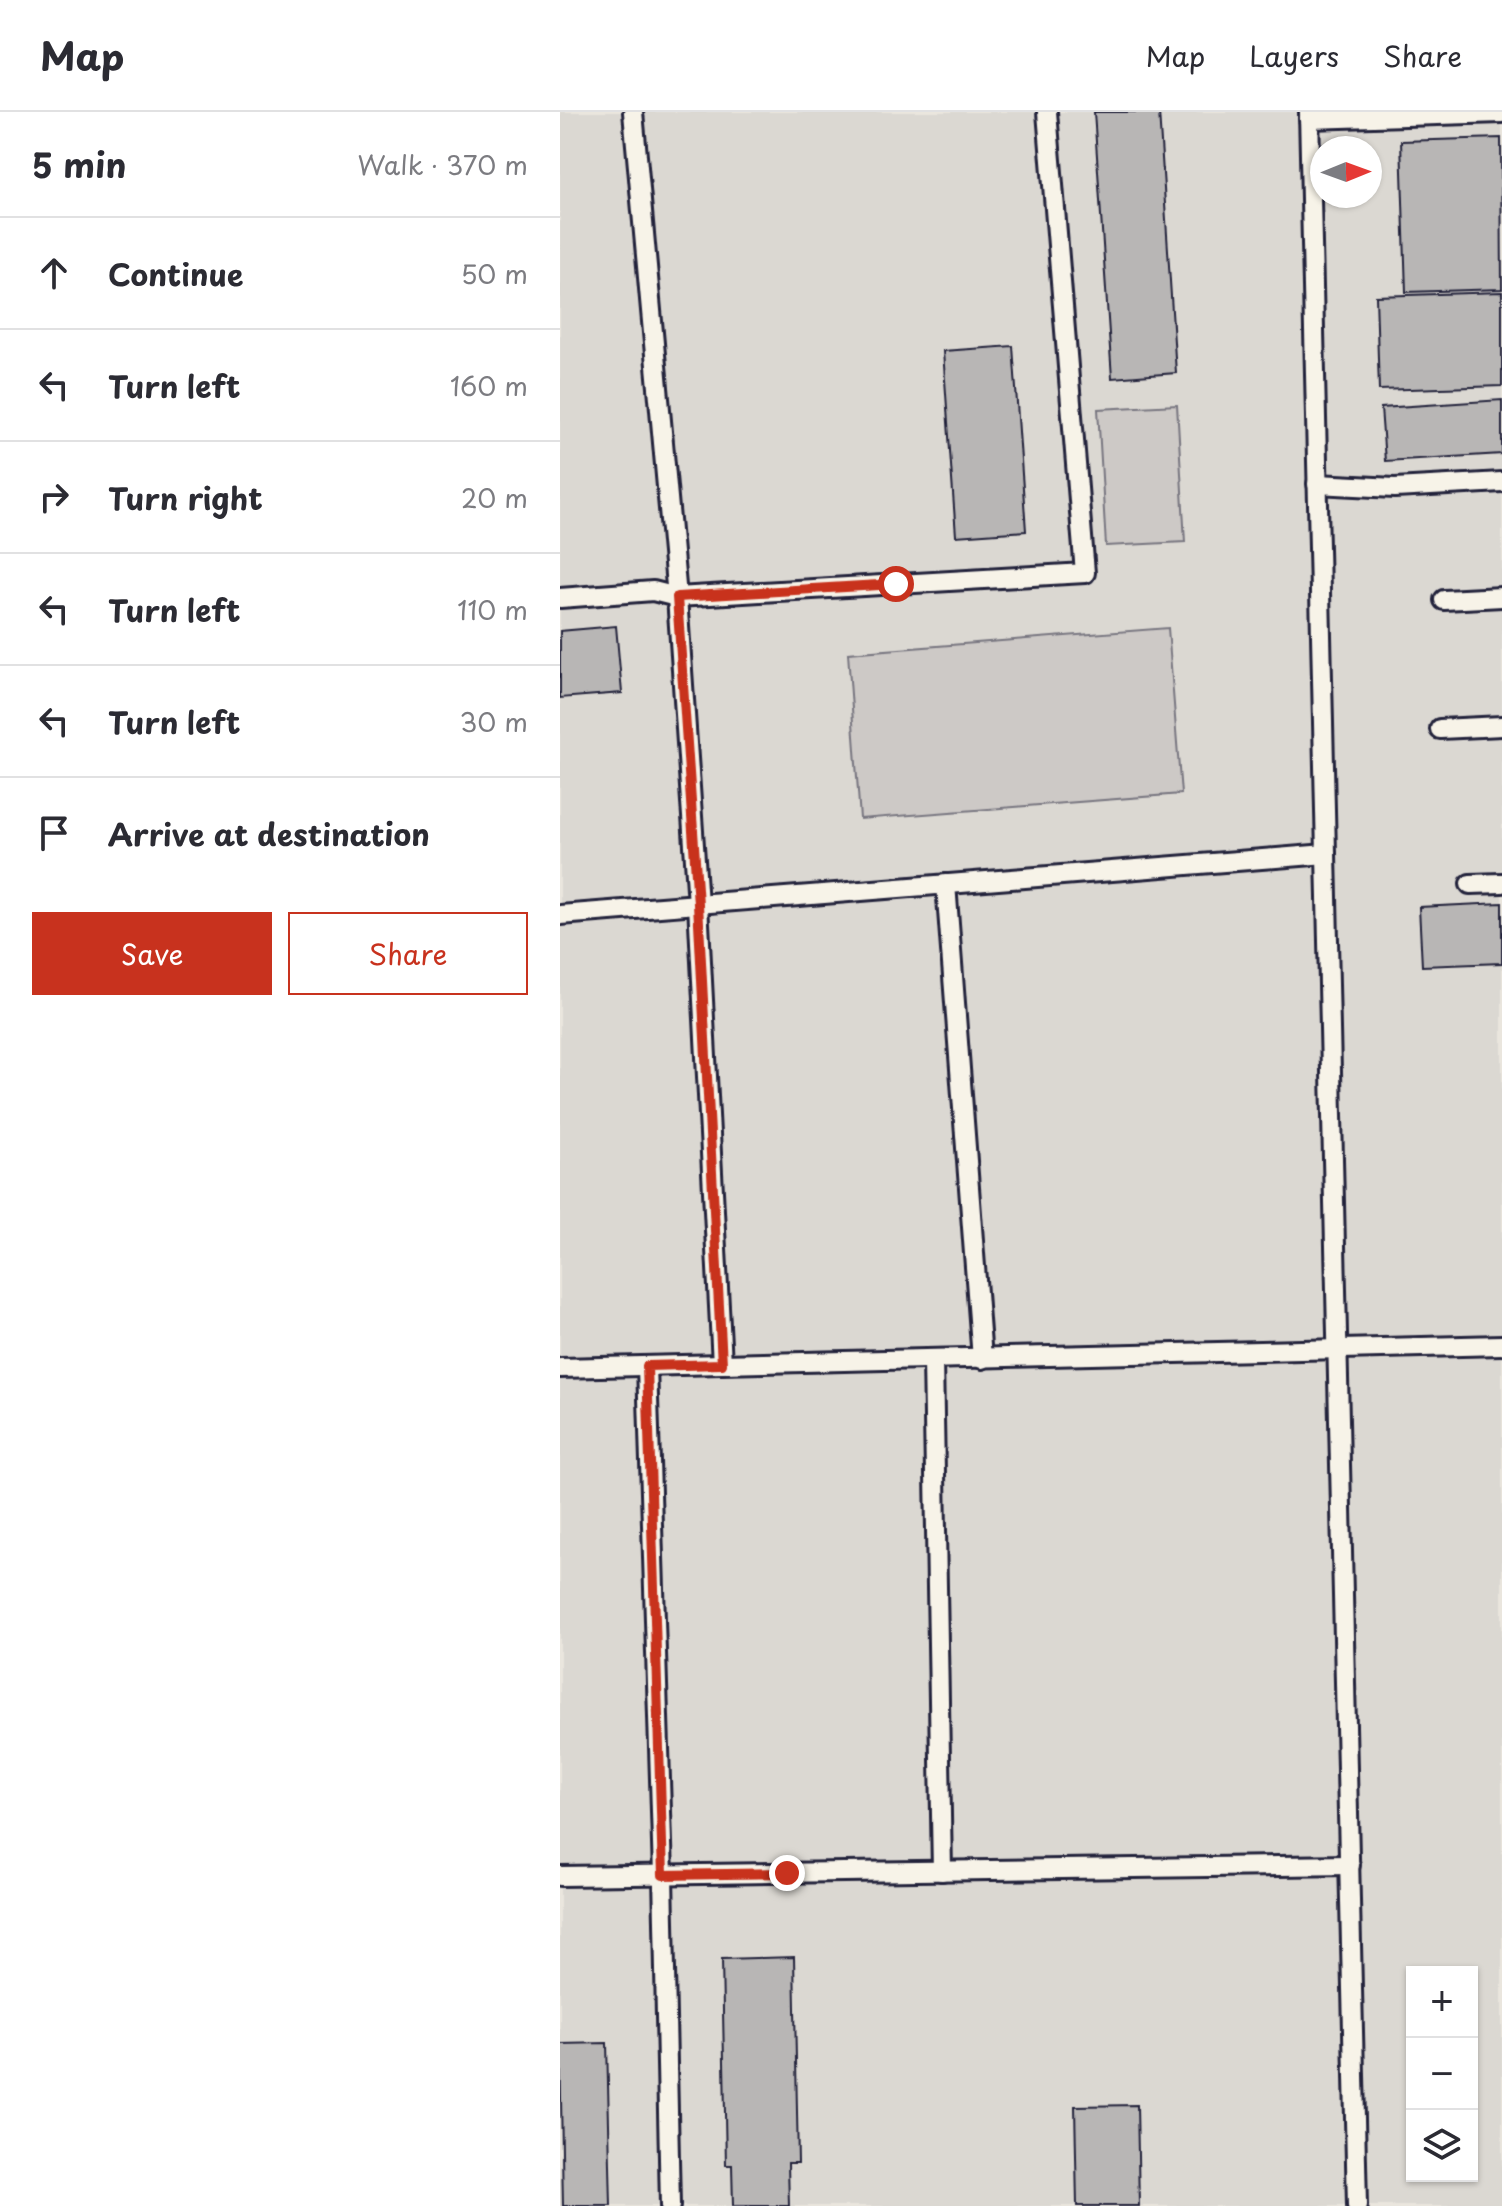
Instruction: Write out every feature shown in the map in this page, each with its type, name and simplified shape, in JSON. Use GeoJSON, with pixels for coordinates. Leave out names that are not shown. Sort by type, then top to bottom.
{"type":"FeatureCollection","features":[{"type":"Feature","properties":{"kind":"lane"},"geometry":{"type":"LineString","coordinates":[[633,112],[677,597],[698,904],[722,1364]]}},
{"type":"Feature","properties":{"kind":"lane"},"geometry":{"type":"LineString","coordinates":[[560,598],[653,591],[677,597],[1085,573],[1047,112]]}},
{"type":"Feature","properties":{"kind":"lane"},"geometry":{"type":"LineString","coordinates":[[1357,2206],[1309,116],[1502,113]]}},
{"type":"Feature","properties":{"kind":"lane"},"geometry":{"type":"LineString","coordinates":[[1317,484],[1395,488],[1502,482]]}},
{"type":"Feature","properties":{"kind":"lane"},"geometry":{"type":"LineString","coordinates":[[1444,600],[1502,597]]}},
{"type":"Feature","properties":{"kind":"lane"},"geometry":{"type":"LineString","coordinates":[[1440,729],[1502,726]]}},
{"type":"Feature","properties":{"kind":"lane"},"geometry":{"type":"LineString","coordinates":[[560,915],[1326,854]]}},
{"type":"Feature","properties":{"kind":"lane"},"geometry":{"type":"LineString","coordinates":[[1470,884],[1502,883]]}},
{"type":"Feature","properties":{"kind":"lane"},"geometry":{"type":"LineString","coordinates":[[946,884],[982,1359]]}},
{"type":"Feature","properties":{"kind":"lane"},"geometry":{"type":"LineString","coordinates":[[560,1368],[1502,1345]]}},
{"type":"Feature","properties":{"kind":"lane"},"geometry":{"type":"LineString","coordinates":[[933,1360],[942,1871]]}},
{"type":"Feature","properties":{"kind":"lane"},"geometry":{"type":"LineString","coordinates":[[647,1366],[670,2206]]}},
{"type":"Feature","properties":{"kind":"lane"},"geometry":{"type":"LineString","coordinates":[[560,1876],[1350,1865]]}},
{"type":"Feature","properties":{"kind":"shaded area"},"geometry":{"type":"Polygon","coordinates":[[[560,112],[1502,112],[1502,2206],[560,2206],[560,112]]]}},
{"type":"Feature","properties":{"kind":"shaded area"},"geometry":{"type":"Polygon","coordinates":[[[1177,405],[1185,542],[1106,546],[1098,409],[1177,405]]]}},
{"type":"Feature","properties":{"kind":"shaded area"},"geometry":{"type":"Polygon","coordinates":[[[1168,628],[1181,794],[860,819],[848,653],[1168,628]]]}},
{"type":"Feature","properties":{"kind":"building"},"geometry":{"type":"Polygon","coordinates":[[[1094,112],[1159,112],[1176,373],[1112,378],[1094,112]]]}},
{"type":"Feature","properties":{"kind":"building"},"geometry":{"type":"Polygon","coordinates":[[[1501,138],[1502,289],[1406,292],[1401,141],[1501,138]]]}},
{"type":"Feature","properties":{"kind":"building"},"geometry":{"type":"Polygon","coordinates":[[[1502,292],[1502,386],[1379,390],[1376,296],[1502,292]]]}},
{"type":"Feature","properties":{"kind":"building"},"geometry":{"type":"Polygon","coordinates":[[[1013,346],[1026,531],[956,536],[943,351],[1013,346]]]}},
{"type":"Feature","properties":{"kind":"building"},"geometry":{"type":"Polygon","coordinates":[[[1502,400],[1502,454],[1385,461],[1381,408],[1502,400]]]}},
{"type":"Feature","properties":{"kind":"building"},"geometry":{"type":"Polygon","coordinates":[[[616,626],[622,693],[560,698],[560,631],[616,626]]]}},
{"type":"Feature","properties":{"kind":"building"},"geometry":{"type":"Polygon","coordinates":[[[1502,903],[1502,963],[1422,966],[1419,907],[1502,903]]]}},
{"type":"Feature","properties":{"kind":"building"},"geometry":{"type":"Polygon","coordinates":[[[794,1957],[798,2163],[788,2163],[789,2206],[733,2206],[732,2165],[726,2165],[722,1959],[794,1957]]]}},
{"type":"Feature","properties":{"kind":"building"},"geometry":{"type":"Polygon","coordinates":[[[607,2043],[611,2206],[563,2206],[560,2044],[607,2043]]]}},
{"type":"Feature","properties":{"kind":"building"},"geometry":{"type":"Polygon","coordinates":[[[1137,2105],[1139,2206],[1077,2206],[1075,2106],[1137,2105]]]}},
{"type":"Feature","properties":{"kind":"route"},"geometry":{"type":"LineString","coordinates":[[787,1873],[663,1875],[647,1366],[722,1364],[698,904],[677,597],[896,584]]}}]}
